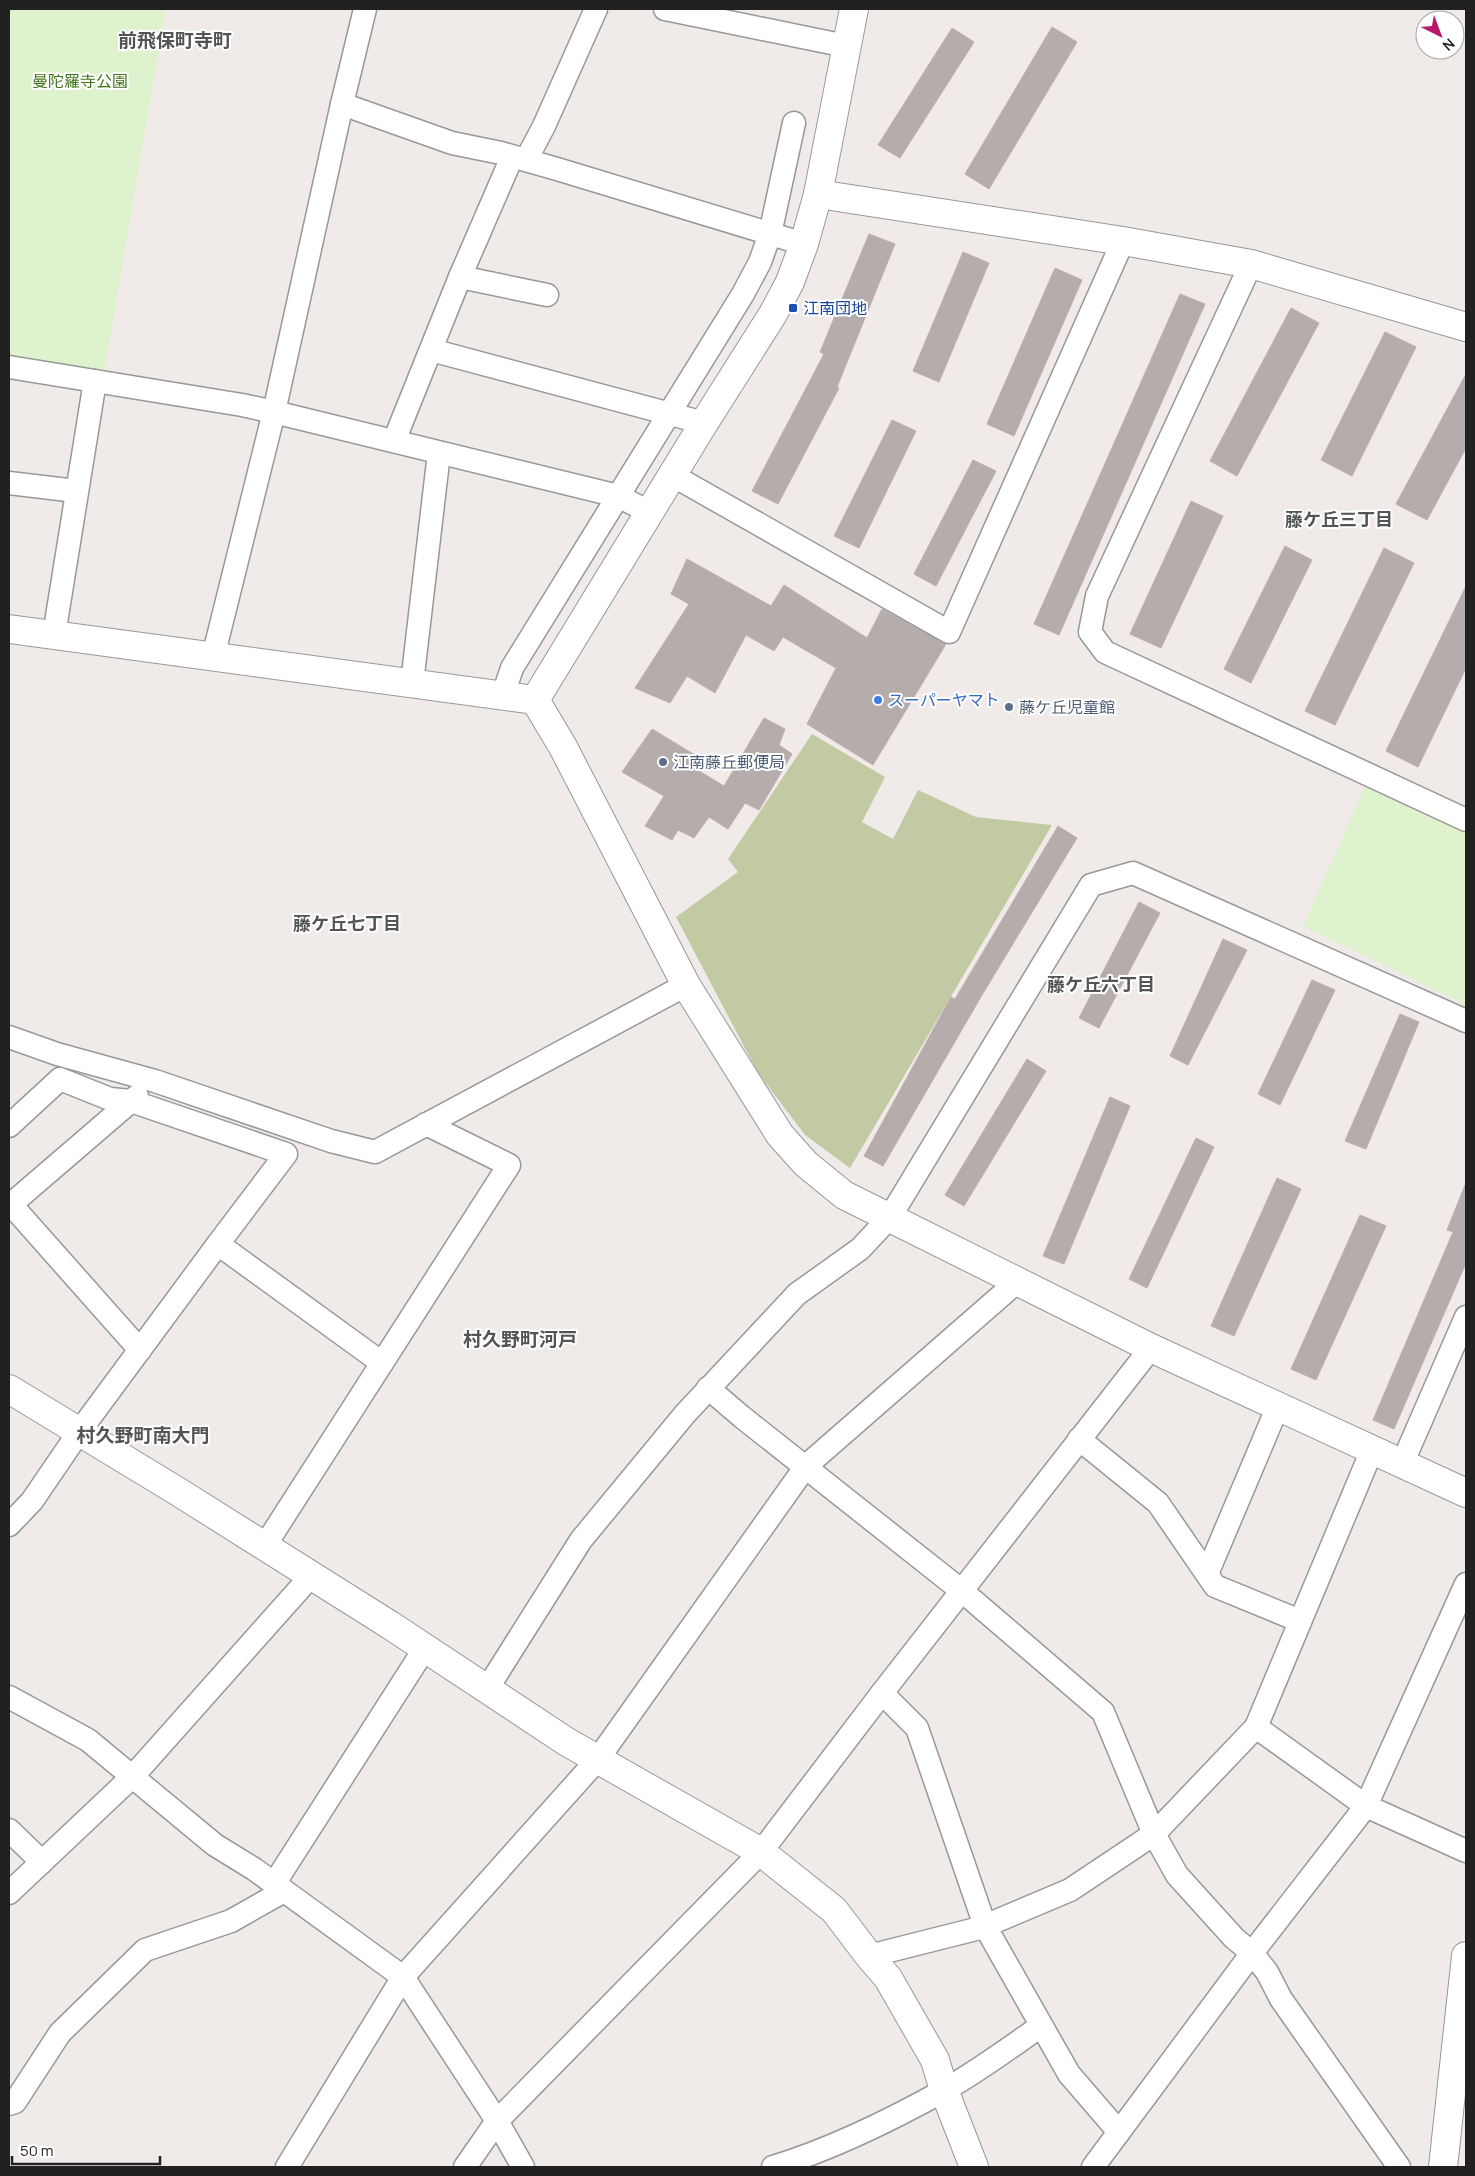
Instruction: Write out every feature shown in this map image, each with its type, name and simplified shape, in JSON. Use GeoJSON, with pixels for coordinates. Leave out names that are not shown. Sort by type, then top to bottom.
{"type":"FeatureCollection","features":[{"type":"Feature","properties":{"kind":"street"},"geometry":{"type":"LineString","coordinates":[[213,657],[274,412],[342,104],[365,9]]}},
{"type":"Feature","properties":{"kind":"street"},"geometry":{"type":"LineString","coordinates":[[394,441],[460,277],[519,158],[544,126],[596,9]]}},
{"type":"Feature","properties":{"kind":"street"},"geometry":{"type":"LineString","coordinates":[[665,9],[830,43]]}},
{"type":"Feature","properties":{"kind":"street"},"geometry":{"type":"LineString","coordinates":[[503,695],[512,668],[631,503],[684,417],[760,262],[784,238],[818,194],[830,43],[854,9]]}},
{"type":"Feature","properties":{"kind":"street"},"geometry":{"type":"LineString","coordinates":[[342,104],[452,143],[519,158],[784,238]]}},
{"type":"Feature","properties":{"kind":"street"},"geometry":{"type":"LineString","coordinates":[[535,700],[631,503],[672,475],[684,417],[773,314],[790,282],[784,238],[794,123]]}},
{"type":"Feature","properties":{"kind":"street"},"geometry":{"type":"LineString","coordinates":[[818,194],[1123,241],[1250,264],[1466,327]]}},
{"type":"Feature","properties":{"kind":"street"},"geometry":{"type":"LineString","coordinates":[[672,475],[949,632],[1123,241]]}},
{"type":"Feature","properties":{"kind":"street"},"geometry":{"type":"LineString","coordinates":[[1250,264],[1096,596],[1090,632],[1105,652],[1466,820]]}},
{"type":"Feature","properties":{"kind":"street"},"geometry":{"type":"LineString","coordinates":[[460,277],[547,295]]}},
{"type":"Feature","properties":{"kind":"street"},"geometry":{"type":"LineString","coordinates":[[431,350],[684,417]]}},
{"type":"Feature","properties":{"kind":"street"},"geometry":{"type":"LineString","coordinates":[[9,367],[242,405],[394,441],[631,503]]}},
{"type":"Feature","properties":{"kind":"street"},"geometry":{"type":"LineString","coordinates":[[54,635],[95,381]]}},
{"type":"Feature","properties":{"kind":"street"},"geometry":{"type":"LineString","coordinates":[[412,683],[439,453]]}},
{"type":"Feature","properties":{"kind":"street"},"geometry":{"type":"LineString","coordinates":[[9,483],[76,491]]}},
{"type":"Feature","properties":{"kind":"street"},"geometry":{"type":"LineString","coordinates":[[9,629],[535,700]]}},
{"type":"Feature","properties":{"kind":"street"},"geometry":{"type":"LineString","coordinates":[[535,700],[563,747],[686,985],[780,1135],[806,1164],[844,1195],[1151,1348],[1466,1493]]}},
{"type":"Feature","properties":{"kind":"street"},"geometry":{"type":"LineString","coordinates":[[487,1688],[580,1540],[708,1388],[797,1294],[860,1249],[890,1217],[1091,885],[1133,873],[1466,1021]]}},
{"type":"Feature","properties":{"kind":"street"},"geometry":{"type":"LineString","coordinates":[[9,1037],[57,1054],[155,1081],[331,1141],[375,1152],[686,985]]}},
{"type":"Feature","properties":{"kind":"street"},"geometry":{"type":"LineString","coordinates":[[9,1126],[60,1079],[110,1100],[131,1101],[286,1154],[140,1350],[32,1501],[9,1525]]}},
{"type":"Feature","properties":{"kind":"street"},"geometry":{"type":"LineString","coordinates":[[140,1350],[12,1202],[155,1081]]}},
{"type":"Feature","properties":{"kind":"street"},"geometry":{"type":"LineString","coordinates":[[264,1546],[510,1165],[426,1124]]}},
{"type":"Feature","properties":{"kind":"street"},"geometry":{"type":"LineString","coordinates":[[218,1244],[382,1363]]}},
{"type":"Feature","properties":{"kind":"street"},"geometry":{"type":"LineString","coordinates":[[287,2167],[403,1977],[598,1759],[806,1466],[1018,1281]]}},
{"type":"Feature","properties":{"kind":"street"},"geometry":{"type":"LineString","coordinates":[[1402,1464],[1466,1317]]}},
{"type":"Feature","properties":{"kind":"street"},"geometry":{"type":"LineString","coordinates":[[464,2167],[497,2121],[761,1852],[882,1692],[1151,1348]]}},
{"type":"Feature","properties":{"kind":"street"},"geometry":{"type":"LineString","coordinates":[[708,1388],[962,1591],[1103,1712],[1154,1834],[1177,1875],[1234,1938],[1252,1954],[1266,1972],[1281,1999],[1399,2167]]}},
{"type":"Feature","properties":{"kind":"street"},"geometry":{"type":"LineString","coordinates":[[9,1389],[264,1546],[487,1688],[567,1742],[761,1852],[834,1910],[888,1978],[935,2060],[944,2090],[974,2167]]}},
{"type":"Feature","properties":{"kind":"street"},"geometry":{"type":"LineString","coordinates":[[1207,1574],[1278,1406]]}},
{"type":"Feature","properties":{"kind":"street"},"geometry":{"type":"LineString","coordinates":[[1079,1440],[1158,1503],[1215,1586],[1300,1621]]}},
{"type":"Feature","properties":{"kind":"street"},"geometry":{"type":"LineString","coordinates":[[869,1956],[985,1926],[1070,1890],[1154,1834],[1256,1727],[1372,1450]]}},
{"type":"Feature","properties":{"kind":"street"},"geometry":{"type":"LineString","coordinates":[[9,1893],[133,1776],[311,1576]]}},
{"type":"Feature","properties":{"kind":"street"},"geometry":{"type":"LineString","coordinates":[[1093,2167],[1252,1954],[1366,1806],[1466,1584]]}},
{"type":"Feature","properties":{"kind":"street"},"geometry":{"type":"LineString","coordinates":[[9,2104],[14,2102],[60,2033],[146,1950],[231,1921],[279,1888],[425,1648]]}},
{"type":"Feature","properties":{"kind":"street"},"geometry":{"type":"LineString","coordinates":[[882,1692],[917,1728],[985,1926],[1069,2074],[1119,2132]]}},
{"type":"Feature","properties":{"kind":"street"},"geometry":{"type":"LineString","coordinates":[[9,1697],[88,1740],[215,1844],[254,1869],[403,1977],[497,2121],[523,2167]]}},
{"type":"Feature","properties":{"kind":"street"},"geometry":{"type":"LineString","coordinates":[[1256,1727],[1366,1806],[1466,1851]]}},
{"type":"Feature","properties":{"kind":"street"},"geometry":{"type":"LineString","coordinates":[[9,1830],[42,1862]]}},
{"type":"Feature","properties":{"kind":"street"},"geometry":{"type":"LineString","coordinates":[[1443,2167],[1466,1956]]}},
{"type":"Feature","properties":{"kind":"street"},"geometry":{"type":"LineString","coordinates":[[773,2167],[799,2159],[884,2121],[944,2090],[1041,2026]]}},
{"type":"Feature","properties":{"kind":"green space","name":"曼陀羅寺公園"},"geometry":{"type":"Polygon","coordinates":[[[9,9],[166,9],[104,372],[9,357],[9,9]]]}},
{"type":"Feature","properties":{"kind":"green space"},"geometry":{"type":"Polygon","coordinates":[[[812,734],[885,777],[862,822],[893,839],[918,790],[976,817],[1052,825],[850,1168],[805,1135],[758,1073],[676,917],[738,872],[728,859],[812,734]]]}},
{"type":"Feature","properties":{"kind":"green space"},"geometry":{"type":"Polygon","coordinates":[[[1367,783],[1466,829],[1466,1005],[1303,926],[1367,783]]]}},
{"type":"Feature","properties":{"kind":"building"},"geometry":{"type":"Polygon","coordinates":[[[1052,27],[1077,42],[989,189],[965,174],[1052,27]]]}},
{"type":"Feature","properties":{"kind":"building"},"geometry":{"type":"Polygon","coordinates":[[[952,28],[974,42],[900,158],[878,145],[952,28]]]}},
{"type":"Feature","properties":{"kind":"building"},"geometry":{"type":"Polygon","coordinates":[[[869,234],[895,244],[837,387],[839,388],[778,504],[752,491],[824,354],[820,352],[869,234]]]}},
{"type":"Feature","properties":{"kind":"building"},"geometry":{"type":"Polygon","coordinates":[[[963,252],[989,263],[939,382],[913,371],[963,252]]]}},
{"type":"Feature","properties":{"kind":"building"},"geometry":{"type":"Polygon","coordinates":[[[1055,268],[1082,280],[1014,436],[987,424],[1055,268]]]}},
{"type":"Feature","properties":{"kind":"building"},"geometry":{"type":"Polygon","coordinates":[[[1180,294],[1205,304],[1059,635],[1034,624],[1180,294]]]}},
{"type":"Feature","properties":{"kind":"building"},"geometry":{"type":"Polygon","coordinates":[[[1291,308],[1319,323],[1237,476],[1210,461],[1291,308]]]}},
{"type":"Feature","properties":{"kind":"building"},"geometry":{"type":"Polygon","coordinates":[[[1385,332],[1416,347],[1352,476],[1321,460],[1385,332]]]}},
{"type":"Feature","properties":{"kind":"building"},"geometry":{"type":"Polygon","coordinates":[[[1466,374],[1466,448],[1427,520],[1396,504],[1466,374]]]}},
{"type":"Feature","properties":{"kind":"building"},"geometry":{"type":"Polygon","coordinates":[[[892,420],[916,431],[859,548],[834,536],[892,420]]]}},
{"type":"Feature","properties":{"kind":"building"},"geometry":{"type":"Polygon","coordinates":[[[973,460],[996,471],[936,586],[914,574],[973,460]]]}},
{"type":"Feature","properties":{"kind":"building"},"geometry":{"type":"Polygon","coordinates":[[[1191,501],[1223,516],[1161,648],[1130,634],[1191,501]]]}},
{"type":"Feature","properties":{"kind":"building"},"geometry":{"type":"Polygon","coordinates":[[[1285,546],[1312,560],[1251,683],[1224,669],[1285,546]]]}},
{"type":"Feature","properties":{"kind":"building"},"geometry":{"type":"Polygon","coordinates":[[[1384,548],[1414,563],[1335,725],[1305,711],[1384,548]]]}},
{"type":"Feature","properties":{"kind":"building"},"geometry":{"type":"Polygon","coordinates":[[[687,559],[771,606],[784,585],[867,638],[882,609],[946,644],[873,765],[807,724],[836,668],[783,637],[774,651],[746,635],[715,693],[687,676],[670,703],[635,688],[689,604],[671,594],[687,559]]]}},
{"type":"Feature","properties":{"kind":"building"},"geometry":{"type":"Polygon","coordinates":[[[1466,586],[1466,668],[1418,767],[1386,751],[1466,586]]]}},
{"type":"Feature","properties":{"kind":"building"},"geometry":{"type":"Polygon","coordinates":[[[764,718],[785,729],[779,745],[792,754],[759,810],[745,803],[728,829],[709,817],[694,838],[678,830],[672,840],[645,826],[664,796],[622,772],[652,729],[695,755],[689,765],[724,786],[764,718]]]}},
{"type":"Feature","properties":{"kind":"building"},"geometry":{"type":"Polygon","coordinates":[[[1058,826],[1077,838],[982,995],[883,1166],[864,1156],[951,997],[955,999],[1058,826]]]}},
{"type":"Feature","properties":{"kind":"building"},"geometry":{"type":"Polygon","coordinates":[[[1139,902],[1160,913],[1099,1028],[1079,1018],[1139,902]]]}},
{"type":"Feature","properties":{"kind":"building"},"geometry":{"type":"Polygon","coordinates":[[[1223,939],[1247,950],[1188,1065],[1170,1056],[1223,939]]]}},
{"type":"Feature","properties":{"kind":"building"},"geometry":{"type":"Polygon","coordinates":[[[1312,980],[1335,990],[1280,1105],[1258,1094],[1312,980]]]}},
{"type":"Feature","properties":{"kind":"building"},"geometry":{"type":"Polygon","coordinates":[[[1400,1014],[1419,1022],[1366,1149],[1345,1141],[1400,1014]]]}},
{"type":"Feature","properties":{"kind":"building"},"geometry":{"type":"Polygon","coordinates":[[[1027,1059],[1046,1071],[964,1206],[945,1195],[1027,1059]]]}},
{"type":"Feature","properties":{"kind":"building"},"geometry":{"type":"Polygon","coordinates":[[[1110,1097],[1130,1106],[1064,1264],[1043,1256],[1110,1097]]]}},
{"type":"Feature","properties":{"kind":"building"},"geometry":{"type":"Polygon","coordinates":[[[1196,1138],[1214,1147],[1147,1288],[1129,1279],[1196,1138]]]}},
{"type":"Feature","properties":{"kind":"building"},"geometry":{"type":"Polygon","coordinates":[[[1277,1178],[1301,1189],[1234,1336],[1211,1326],[1277,1178]]]}},
{"type":"Feature","properties":{"kind":"building"},"geometry":{"type":"Polygon","coordinates":[[[1465,1185],[1466,1263],[1394,1429],[1373,1420],[1453,1232],[1447,1230],[1465,1185]]]}},
{"type":"Feature","properties":{"kind":"building"},"geometry":{"type":"Polygon","coordinates":[[[1360,1215],[1386,1226],[1316,1380],[1291,1369],[1360,1215]]]}},
{"type":"Feature","properties":{"kind":"place","name":"江南団地"},"geometry":{"type":"Point","coordinates":[793,308]}},
{"type":"Feature","properties":{"kind":"place","name":"スーパーヤマト"},"geometry":{"type":"Point","coordinates":[878,700]}},
{"type":"Feature","properties":{"kind":"place","name":"藤ケ丘児童館"},"geometry":{"type":"Point","coordinates":[1009,707]}},
{"type":"Feature","properties":{"kind":"place","name":"江南藤丘郵便局"},"geometry":{"type":"Point","coordinates":[663,762]}},
{"type":"Feature","properties":{"kind":"district","name":"前飛保町寺町"},"geometry":{"type":"Point","coordinates":[175,40]}},
{"type":"Feature","properties":{"kind":"district","name":"藤ケ丘三丁目"},"geometry":{"type":"Point","coordinates":[1339,519]}},
{"type":"Feature","properties":{"kind":"district","name":"藤ケ丘七丁目"},"geometry":{"type":"Point","coordinates":[347,923]}},
{"type":"Feature","properties":{"kind":"district","name":"藤ケ丘六丁目"},"geometry":{"type":"Point","coordinates":[1101,984]}},
{"type":"Feature","properties":{"kind":"district","name":"村久野町河戸"},"geometry":{"type":"Point","coordinates":[520,1339]}},
{"type":"Feature","properties":{"kind":"district","name":"村久野町南大門"},"geometry":{"type":"Point","coordinates":[143,1435]}}]}
